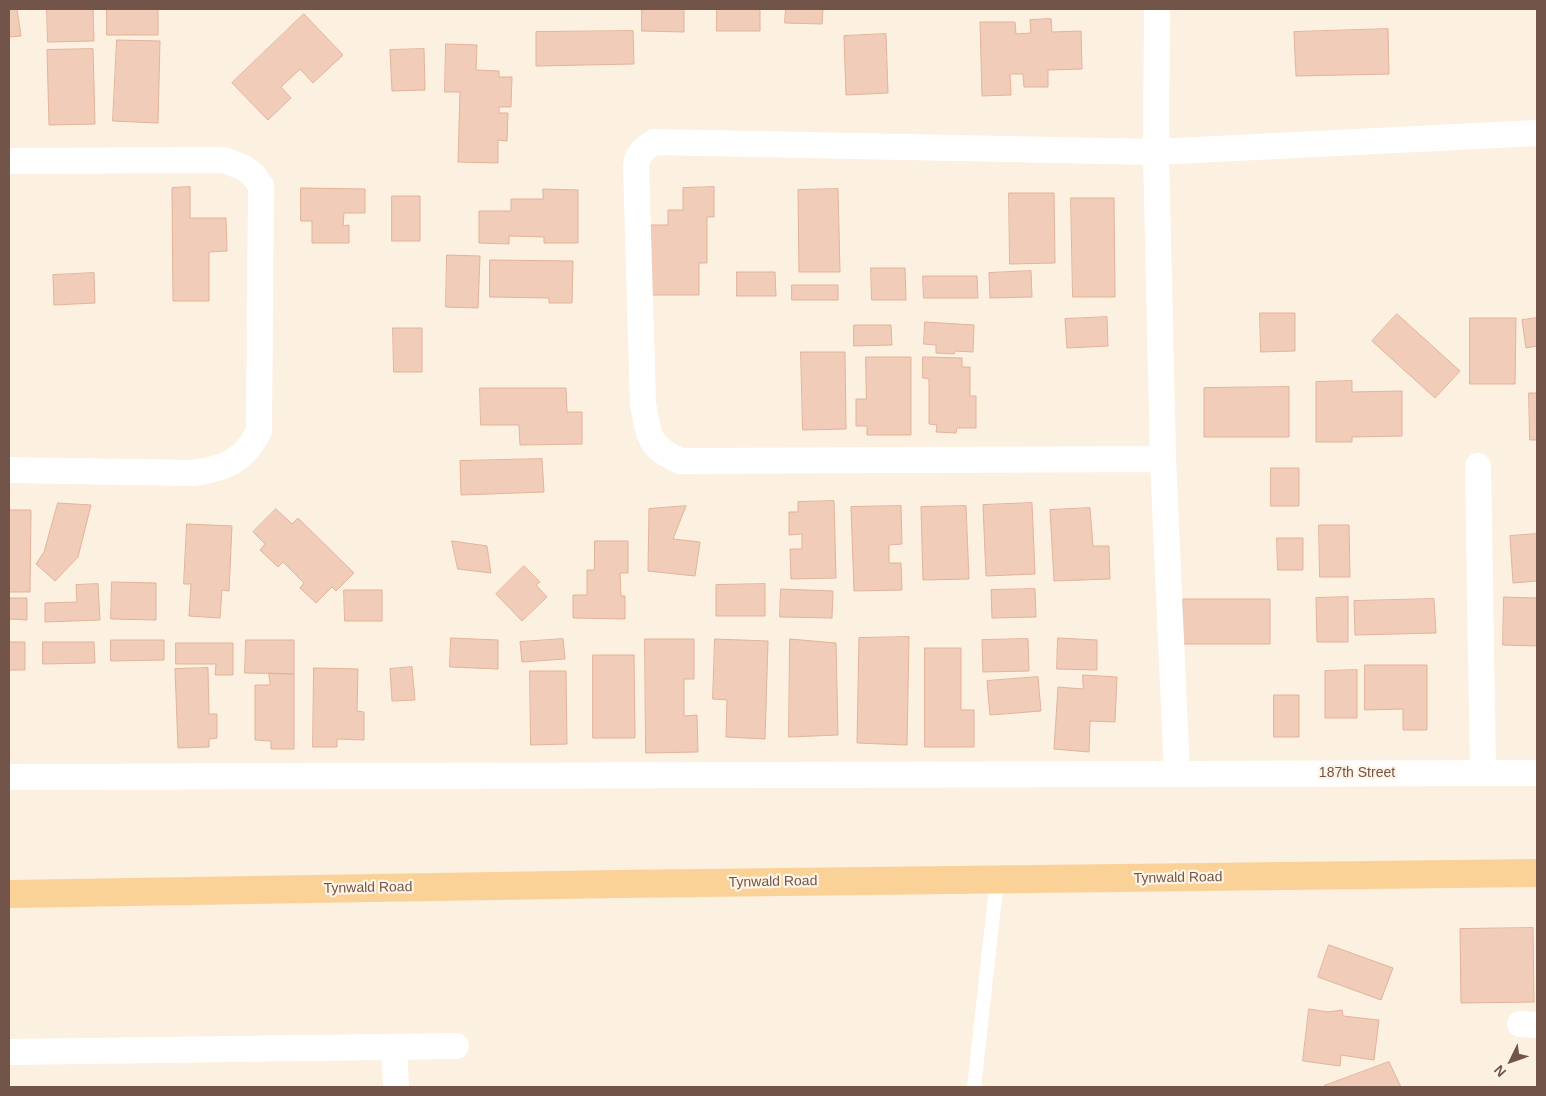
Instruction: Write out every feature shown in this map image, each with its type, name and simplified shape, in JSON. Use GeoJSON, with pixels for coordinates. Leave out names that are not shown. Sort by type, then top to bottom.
{"type":"FeatureCollection","features":[{"type":"Feature","properties":{"kind":"main road","name":"Tynwald Road"},"geometry":{"type":"LineString","coordinates":[[9,894],[997,879],[1537,874]]}},
{"type":"Feature","properties":{"kind":"street"},"geometry":{"type":"LineString","coordinates":[[1157,9],[1156,152],[1162,459],[1177,774]]}},
{"type":"Feature","properties":{"kind":"street"},"geometry":{"type":"LineString","coordinates":[[1162,459],[680,461],[664,454],[654,445],[648,431],[643,404],[637,157],[641,151],[654,142],[1156,152],[1537,133]]}},
{"type":"Feature","properties":{"kind":"street"},"geometry":{"type":"LineString","coordinates":[[9,161],[224,160],[247,169],[256,177],[261,186],[259,431],[251,447],[233,462],[212,471],[192,474],[9,470]]}},
{"type":"Feature","properties":{"kind":"street"},"geometry":{"type":"LineString","coordinates":[[1478,466],[1482,772]]}},
{"type":"Feature","properties":{"kind":"street","name":"187th Street"},"geometry":{"type":"LineString","coordinates":[[9,777],[1537,773]]}},
{"type":"Feature","properties":{"kind":"street"},"geometry":{"type":"LineString","coordinates":[[9,1052],[456,1046]]}},
{"type":"Feature","properties":{"kind":"street"},"geometry":{"type":"LineString","coordinates":[[394,1048],[396,1087]]}},
{"type":"Feature","properties":{"kind":"lane"},"geometry":{"type":"LineString","coordinates":[[974,1087],[997,879]]}},
{"type":"Feature","properties":{"kind":"building"},"geometry":{"type":"Polygon","coordinates":[[[17,9],[21,36],[9,37],[9,10],[17,9]]]}},
{"type":"Feature","properties":{"kind":"building"},"geometry":{"type":"Polygon","coordinates":[[[47,9],[93,9],[94,41],[48,42],[47,9]]]}},
{"type":"Feature","properties":{"kind":"building"},"geometry":{"type":"Polygon","coordinates":[[[107,9],[158,9],[158,35],[107,35],[107,9]]]}},
{"type":"Feature","properties":{"kind":"building"},"geometry":{"type":"Polygon","coordinates":[[[642,9],[684,9],[684,32],[642,31],[642,9]]]}},
{"type":"Feature","properties":{"kind":"building"},"geometry":{"type":"Polygon","coordinates":[[[717,9],[760,9],[760,31],[717,31],[717,9]]]}},
{"type":"Feature","properties":{"kind":"building"},"geometry":{"type":"Polygon","coordinates":[[[786,9],[823,9],[822,24],[785,23],[786,9]]]}},
{"type":"Feature","properties":{"kind":"building"},"geometry":{"type":"Polygon","coordinates":[[[304,14],[343,55],[313,83],[300,69],[281,87],[291,98],[268,120],[232,83],[304,14]]]}},
{"type":"Feature","properties":{"kind":"building"},"geometry":{"type":"Polygon","coordinates":[[[1051,19],[1052,32],[1081,31],[1082,69],[1048,70],[1048,87],[1024,87],[1023,74],[1010,74],[1011,95],[982,96],[980,22],[1015,22],[1016,34],[1031,33],[1030,20],[1051,19]]]}},
{"type":"Feature","properties":{"kind":"building"},"geometry":{"type":"Polygon","coordinates":[[[1388,29],[1389,74],[1296,76],[1294,32],[1388,29]]]}},
{"type":"Feature","properties":{"kind":"building"},"geometry":{"type":"Polygon","coordinates":[[[633,31],[634,64],[536,66],[536,32],[633,31]]]}},
{"type":"Feature","properties":{"kind":"building"},"geometry":{"type":"Polygon","coordinates":[[[886,34],[888,93],[846,95],[844,36],[886,34]]]}},
{"type":"Feature","properties":{"kind":"building"},"geometry":{"type":"Polygon","coordinates":[[[117,40],[160,41],[158,123],[113,121],[117,40]]]}},
{"type":"Feature","properties":{"kind":"building"},"geometry":{"type":"Polygon","coordinates":[[[446,44],[477,45],[476,70],[499,71],[499,77],[512,77],[511,107],[499,107],[499,113],[508,113],[507,141],[498,140],[498,163],[458,162],[460,92],[445,92],[446,44]]]}},
{"type":"Feature","properties":{"kind":"building"},"geometry":{"type":"Polygon","coordinates":[[[93,49],[95,124],[49,125],[47,50],[93,49]]]}},
{"type":"Feature","properties":{"kind":"building"},"geometry":{"type":"Polygon","coordinates":[[[424,49],[425,90],[392,91],[390,50],[424,49]]]}},
{"type":"Feature","properties":{"kind":"building"},"geometry":{"type":"Polygon","coordinates":[[[190,187],[190,218],[226,218],[227,251],[209,252],[209,301],[173,301],[172,188],[190,187]]]}},
{"type":"Feature","properties":{"kind":"building"},"geometry":{"type":"Polygon","coordinates":[[[714,187],[714,217],[707,217],[707,263],[699,263],[699,295],[651,295],[650,225],[668,225],[668,210],[683,210],[683,188],[714,187]]]}},
{"type":"Feature","properties":{"kind":"building"},"geometry":{"type":"Polygon","coordinates":[[[301,188],[365,189],[365,213],[344,213],[343,226],[349,225],[349,243],[312,243],[312,221],[301,221],[301,188]]]}},
{"type":"Feature","properties":{"kind":"building"},"geometry":{"type":"Polygon","coordinates":[[[543,189],[578,190],[578,243],[544,243],[544,237],[509,236],[509,244],[479,243],[479,211],[511,211],[511,199],[543,199],[543,189]]]}},
{"type":"Feature","properties":{"kind":"building"},"geometry":{"type":"Polygon","coordinates":[[[838,189],[840,272],[799,272],[798,190],[838,189]]]}},
{"type":"Feature","properties":{"kind":"building"},"geometry":{"type":"Polygon","coordinates":[[[1009,193],[1054,193],[1055,263],[1010,264],[1009,193]]]}},
{"type":"Feature","properties":{"kind":"building"},"geometry":{"type":"Polygon","coordinates":[[[392,196],[420,196],[420,241],[392,241],[392,196]]]}},
{"type":"Feature","properties":{"kind":"building"},"geometry":{"type":"Polygon","coordinates":[[[1071,198],[1114,198],[1115,297],[1073,297],[1071,198]]]}},
{"type":"Feature","properties":{"kind":"building"},"geometry":{"type":"Polygon","coordinates":[[[447,255],[480,256],[478,308],[446,307],[447,255]]]}},
{"type":"Feature","properties":{"kind":"building"},"geometry":{"type":"Polygon","coordinates":[[[490,260],[573,261],[572,303],[549,303],[549,298],[490,297],[490,260]]]}},
{"type":"Feature","properties":{"kind":"building"},"geometry":{"type":"Polygon","coordinates":[[[871,268],[905,268],[906,300],[872,300],[871,268]]]}},
{"type":"Feature","properties":{"kind":"building"},"geometry":{"type":"Polygon","coordinates":[[[1031,271],[1032,297],[990,298],[989,273],[1031,271]]]}},
{"type":"Feature","properties":{"kind":"building"},"geometry":{"type":"Polygon","coordinates":[[[737,272],[775,272],[776,296],[737,296],[737,272]]]}},
{"type":"Feature","properties":{"kind":"building"},"geometry":{"type":"Polygon","coordinates":[[[94,273],[95,303],[54,305],[53,275],[94,273]]]}},
{"type":"Feature","properties":{"kind":"building"},"geometry":{"type":"Polygon","coordinates":[[[923,276],[977,276],[978,298],[924,298],[923,276]]]}},
{"type":"Feature","properties":{"kind":"building"},"geometry":{"type":"Polygon","coordinates":[[[792,285],[838,285],[838,300],[792,300],[792,285]]]}},
{"type":"Feature","properties":{"kind":"building"},"geometry":{"type":"Polygon","coordinates":[[[1260,313],[1295,313],[1295,351],[1261,352],[1260,313]]]}},
{"type":"Feature","properties":{"kind":"building"},"geometry":{"type":"Polygon","coordinates":[[[1397,314],[1460,371],[1435,398],[1372,341],[1397,314]]]}},
{"type":"Feature","properties":{"kind":"building"},"geometry":{"type":"Polygon","coordinates":[[[1107,317],[1108,346],[1067,348],[1065,319],[1107,317]]]}},
{"type":"Feature","properties":{"kind":"building"},"geometry":{"type":"Polygon","coordinates":[[[1470,318],[1516,318],[1515,384],[1470,384],[1470,318]]]}},
{"type":"Feature","properties":{"kind":"building"},"geometry":{"type":"Polygon","coordinates":[[[1537,318],[1537,346],[1526,348],[1522,320],[1537,318]]]}},
{"type":"Feature","properties":{"kind":"building"},"geometry":{"type":"Polygon","coordinates":[[[925,322],[974,325],[973,352],[936,353],[936,345],[924,344],[925,322]]]}},
{"type":"Feature","properties":{"kind":"building"},"geometry":{"type":"Polygon","coordinates":[[[854,325],[891,325],[892,345],[854,346],[854,325]]]}},
{"type":"Feature","properties":{"kind":"building"},"geometry":{"type":"Polygon","coordinates":[[[393,328],[422,328],[422,372],[394,372],[393,328]]]}},
{"type":"Feature","properties":{"kind":"building"},"geometry":{"type":"Polygon","coordinates":[[[801,352],[845,352],[846,429],[803,430],[801,352]]]}},
{"type":"Feature","properties":{"kind":"building"},"geometry":{"type":"Polygon","coordinates":[[[866,357],[911,357],[911,435],[867,435],[867,426],[856,426],[856,399],[866,399],[866,357]]]}},
{"type":"Feature","properties":{"kind":"building"},"geometry":{"type":"Polygon","coordinates":[[[923,357],[962,358],[962,367],[970,367],[970,396],[976,396],[976,428],[957,428],[956,433],[936,432],[937,425],[929,424],[929,379],[923,378],[923,357]]]}},
{"type":"Feature","properties":{"kind":"building"},"geometry":{"type":"Polygon","coordinates":[[[1352,381],[1352,392],[1402,391],[1402,436],[1352,437],[1352,442],[1316,442],[1316,382],[1352,381]]]}},
{"type":"Feature","properties":{"kind":"building"},"geometry":{"type":"Polygon","coordinates":[[[1289,387],[1289,437],[1204,437],[1204,388],[1289,387]]]}},
{"type":"Feature","properties":{"kind":"building"},"geometry":{"type":"Polygon","coordinates":[[[480,388],[566,388],[567,412],[582,412],[582,444],[520,445],[519,425],[481,425],[480,388]]]}},
{"type":"Feature","properties":{"kind":"building"},"geometry":{"type":"Polygon","coordinates":[[[1529,393],[1537,393],[1537,440],[1530,440],[1529,393]]]}},
{"type":"Feature","properties":{"kind":"building"},"geometry":{"type":"Polygon","coordinates":[[[542,459],[544,492],[461,495],[460,461],[542,459]]]}},
{"type":"Feature","properties":{"kind":"building"},"geometry":{"type":"Polygon","coordinates":[[[1271,468],[1299,468],[1299,506],[1271,506],[1271,468]]]}},
{"type":"Feature","properties":{"kind":"building"},"geometry":{"type":"Polygon","coordinates":[[[834,501],[836,578],[791,579],[790,549],[802,549],[802,534],[789,535],[789,512],[798,512],[798,502],[834,501]]]}},
{"type":"Feature","properties":{"kind":"building"},"geometry":{"type":"Polygon","coordinates":[[[58,503],[91,505],[78,557],[55,581],[36,564],[44,552],[58,503]]]}},
{"type":"Feature","properties":{"kind":"building"},"geometry":{"type":"Polygon","coordinates":[[[1032,503],[1035,574],[986,576],[983,505],[1032,503]]]}},
{"type":"Feature","properties":{"kind":"building"},"geometry":{"type":"Polygon","coordinates":[[[686,506],[673,539],[700,542],[695,576],[648,571],[649,509],[686,506]]]}},
{"type":"Feature","properties":{"kind":"building"},"geometry":{"type":"Polygon","coordinates":[[[901,506],[902,544],[889,545],[889,563],[901,563],[902,590],[854,591],[851,507],[901,506]]]}},
{"type":"Feature","properties":{"kind":"building"},"geometry":{"type":"Polygon","coordinates":[[[966,506],[969,579],[923,580],[921,507],[966,506]]]}},
{"type":"Feature","properties":{"kind":"building"},"geometry":{"type":"Polygon","coordinates":[[[1090,508],[1093,546],[1109,546],[1110,579],[1054,581],[1050,510],[1090,508]]]}},
{"type":"Feature","properties":{"kind":"building"},"geometry":{"type":"Polygon","coordinates":[[[276,509],[292,524],[298,518],[354,573],[336,591],[332,587],[316,603],[300,588],[304,583],[283,562],[278,567],[260,550],[265,544],[253,532],[276,509]]]}},
{"type":"Feature","properties":{"kind":"building"},"geometry":{"type":"Polygon","coordinates":[[[9,510],[31,510],[30,592],[9,592],[9,510]]]}},
{"type":"Feature","properties":{"kind":"building"},"geometry":{"type":"Polygon","coordinates":[[[187,524],[232,526],[229,591],[222,590],[220,618],[189,616],[191,584],[184,584],[187,524]]]}},
{"type":"Feature","properties":{"kind":"building"},"geometry":{"type":"Polygon","coordinates":[[[1319,525],[1349,525],[1350,577],[1320,577],[1319,525]]]}},
{"type":"Feature","properties":{"kind":"building"},"geometry":{"type":"Polygon","coordinates":[[[1537,534],[1537,581],[1513,583],[1510,536],[1537,534]]]}},
{"type":"Feature","properties":{"kind":"building"},"geometry":{"type":"Polygon","coordinates":[[[1277,538],[1303,538],[1303,570],[1278,570],[1277,538]]]}},
{"type":"Feature","properties":{"kind":"building"},"geometry":{"type":"Polygon","coordinates":[[[452,541],[487,546],[491,573],[458,569],[452,541]]]}},
{"type":"Feature","properties":{"kind":"building"},"geometry":{"type":"Polygon","coordinates":[[[595,541],[628,541],[628,573],[620,573],[621,596],[625,596],[625,619],[573,618],[573,595],[587,595],[587,570],[594,570],[595,541]]]}},
{"type":"Feature","properties":{"kind":"building"},"geometry":{"type":"Polygon","coordinates":[[[524,566],[540,582],[536,585],[547,597],[522,621],[496,594],[524,566]]]}},
{"type":"Feature","properties":{"kind":"building"},"geometry":{"type":"Polygon","coordinates":[[[112,582],[156,583],[156,620],[111,619],[112,582]]]}},
{"type":"Feature","properties":{"kind":"building"},"geometry":{"type":"Polygon","coordinates":[[[98,584],[100,620],[45,622],[45,603],[77,602],[76,585],[98,584]]]}},
{"type":"Feature","properties":{"kind":"building"},"geometry":{"type":"Polygon","coordinates":[[[765,584],[765,616],[716,616],[716,585],[765,584]]]}},
{"type":"Feature","properties":{"kind":"building"},"geometry":{"type":"Polygon","coordinates":[[[781,589],[833,591],[832,618],[780,617],[781,589]]]}},
{"type":"Feature","properties":{"kind":"building"},"geometry":{"type":"Polygon","coordinates":[[[1035,589],[1036,617],[992,618],[991,590],[1035,589]]]}},
{"type":"Feature","properties":{"kind":"building"},"geometry":{"type":"Polygon","coordinates":[[[344,590],[382,590],[382,621],[345,621],[344,590]]]}},
{"type":"Feature","properties":{"kind":"building"},"geometry":{"type":"Polygon","coordinates":[[[1348,597],[1348,642],[1317,642],[1316,598],[1348,597]]]}},
{"type":"Feature","properties":{"kind":"building"},"geometry":{"type":"Polygon","coordinates":[[[1504,597],[1537,598],[1537,646],[1503,645],[1504,597]]]}},
{"type":"Feature","properties":{"kind":"building"},"geometry":{"type":"Polygon","coordinates":[[[9,598],[27,598],[27,620],[9,619],[9,598]]]}},
{"type":"Feature","properties":{"kind":"building"},"geometry":{"type":"Polygon","coordinates":[[[1183,599],[1270,599],[1270,644],[1183,644],[1183,599]]]}},
{"type":"Feature","properties":{"kind":"building"},"geometry":{"type":"Polygon","coordinates":[[[1434,599],[1436,633],[1355,635],[1354,601],[1434,599]]]}},
{"type":"Feature","properties":{"kind":"building"},"geometry":{"type":"Polygon","coordinates":[[[909,637],[907,745],[857,743],[859,638],[909,637]]]}},
{"type":"Feature","properties":{"kind":"building"},"geometry":{"type":"Polygon","coordinates":[[[451,638],[498,640],[498,669],[450,667],[451,638]]]}},
{"type":"Feature","properties":{"kind":"building"},"geometry":{"type":"Polygon","coordinates":[[[1058,638],[1097,640],[1097,670],[1057,669],[1058,638]]]}},
{"type":"Feature","properties":{"kind":"building"},"geometry":{"type":"Polygon","coordinates":[[[563,639],[565,659],[522,662],[520,642],[563,639]]]}},
{"type":"Feature","properties":{"kind":"building"},"geometry":{"type":"Polygon","coordinates":[[[645,639],[694,639],[694,679],[684,679],[684,716],[697,715],[698,752],[646,753],[645,639]]]}},
{"type":"Feature","properties":{"kind":"building"},"geometry":{"type":"Polygon","coordinates":[[[715,639],[768,641],[765,739],[726,737],[727,700],[713,699],[715,639]]]}},
{"type":"Feature","properties":{"kind":"building"},"geometry":{"type":"Polygon","coordinates":[[[790,639],[836,643],[838,735],[789,737],[790,639]]]}},
{"type":"Feature","properties":{"kind":"building"},"geometry":{"type":"Polygon","coordinates":[[[1028,639],[1029,671],[983,672],[982,640],[1028,639]]]}},
{"type":"Feature","properties":{"kind":"building"},"geometry":{"type":"Polygon","coordinates":[[[111,640],[164,640],[164,660],[111,661],[111,640]]]}},
{"type":"Feature","properties":{"kind":"building"},"geometry":{"type":"Polygon","coordinates":[[[246,640],[294,640],[294,674],[245,673],[246,640]]]}},
{"type":"Feature","properties":{"kind":"building"},"geometry":{"type":"Polygon","coordinates":[[[9,642],[25,642],[25,670],[9,670],[9,642]]]}},
{"type":"Feature","properties":{"kind":"building"},"geometry":{"type":"Polygon","coordinates":[[[43,642],[94,642],[95,663],[43,664],[43,642]]]}},
{"type":"Feature","properties":{"kind":"building"},"geometry":{"type":"Polygon","coordinates":[[[176,643],[233,643],[233,675],[215,675],[216,664],[176,664],[176,643]]]}},
{"type":"Feature","properties":{"kind":"building"},"geometry":{"type":"Polygon","coordinates":[[[925,648],[961,648],[961,710],[974,710],[974,747],[925,747],[925,648]]]}},
{"type":"Feature","properties":{"kind":"building"},"geometry":{"type":"Polygon","coordinates":[[[593,655],[634,655],[635,738],[593,738],[593,655]]]}},
{"type":"Feature","properties":{"kind":"building"},"geometry":{"type":"Polygon","coordinates":[[[1365,665],[1427,665],[1427,730],[1403,730],[1403,709],[1365,710],[1365,665]]]}},
{"type":"Feature","properties":{"kind":"building"},"geometry":{"type":"Polygon","coordinates":[[[412,667],[415,700],[392,701],[390,669],[412,667]]]}},
{"type":"Feature","properties":{"kind":"building"},"geometry":{"type":"Polygon","coordinates":[[[208,668],[209,714],[217,714],[217,738],[209,739],[209,747],[178,748],[175,669],[208,668]]]}},
{"type":"Feature","properties":{"kind":"building"},"geometry":{"type":"Polygon","coordinates":[[[314,668],[358,669],[357,711],[364,712],[364,740],[337,739],[337,747],[313,747],[314,668]]]}},
{"type":"Feature","properties":{"kind":"building"},"geometry":{"type":"Polygon","coordinates":[[[1357,670],[1357,718],[1325,718],[1325,671],[1357,670]]]}},
{"type":"Feature","properties":{"kind":"building"},"geometry":{"type":"Polygon","coordinates":[[[530,671],[566,671],[567,744],[531,745],[530,671]]]}},
{"type":"Feature","properties":{"kind":"building"},"geometry":{"type":"Polygon","coordinates":[[[269,673],[294,674],[294,749],[271,749],[271,741],[255,740],[255,685],[270,685],[269,673]]]}},
{"type":"Feature","properties":{"kind":"building"},"geometry":{"type":"Polygon","coordinates":[[[1083,675],[1117,677],[1115,722],[1090,721],[1089,752],[1054,749],[1058,687],[1083,689],[1083,675]]]}},
{"type":"Feature","properties":{"kind":"building"},"geometry":{"type":"Polygon","coordinates":[[[1038,677],[1041,711],[990,715],[987,681],[1038,677]]]}},
{"type":"Feature","properties":{"kind":"building"},"geometry":{"type":"Polygon","coordinates":[[[1274,695],[1299,695],[1299,737],[1274,737],[1274,695]]]}},
{"type":"Feature","properties":{"kind":"building"},"geometry":{"type":"Polygon","coordinates":[[[1533,928],[1534,1002],[1461,1003],[1460,929],[1533,928]]]}},
{"type":"Feature","properties":{"kind":"building"},"geometry":{"type":"Polygon","coordinates":[[[1329,945],[1393,968],[1381,1000],[1318,977],[1329,945]]]}},
{"type":"Feature","properties":{"kind":"building"},"geometry":{"type":"Polygon","coordinates":[[[1309,1009],[1328,1012],[1342,1010],[1343,1016],[1379,1020],[1374,1060],[1341,1055],[1340,1066],[1303,1061],[1309,1009]]]}},
{"type":"Feature","properties":{"kind":"building"},"geometry":{"type":"Polygon","coordinates":[[[1389,1062],[1401,1087],[1324,1087],[1324,1086],[1389,1062]]]}}]}
